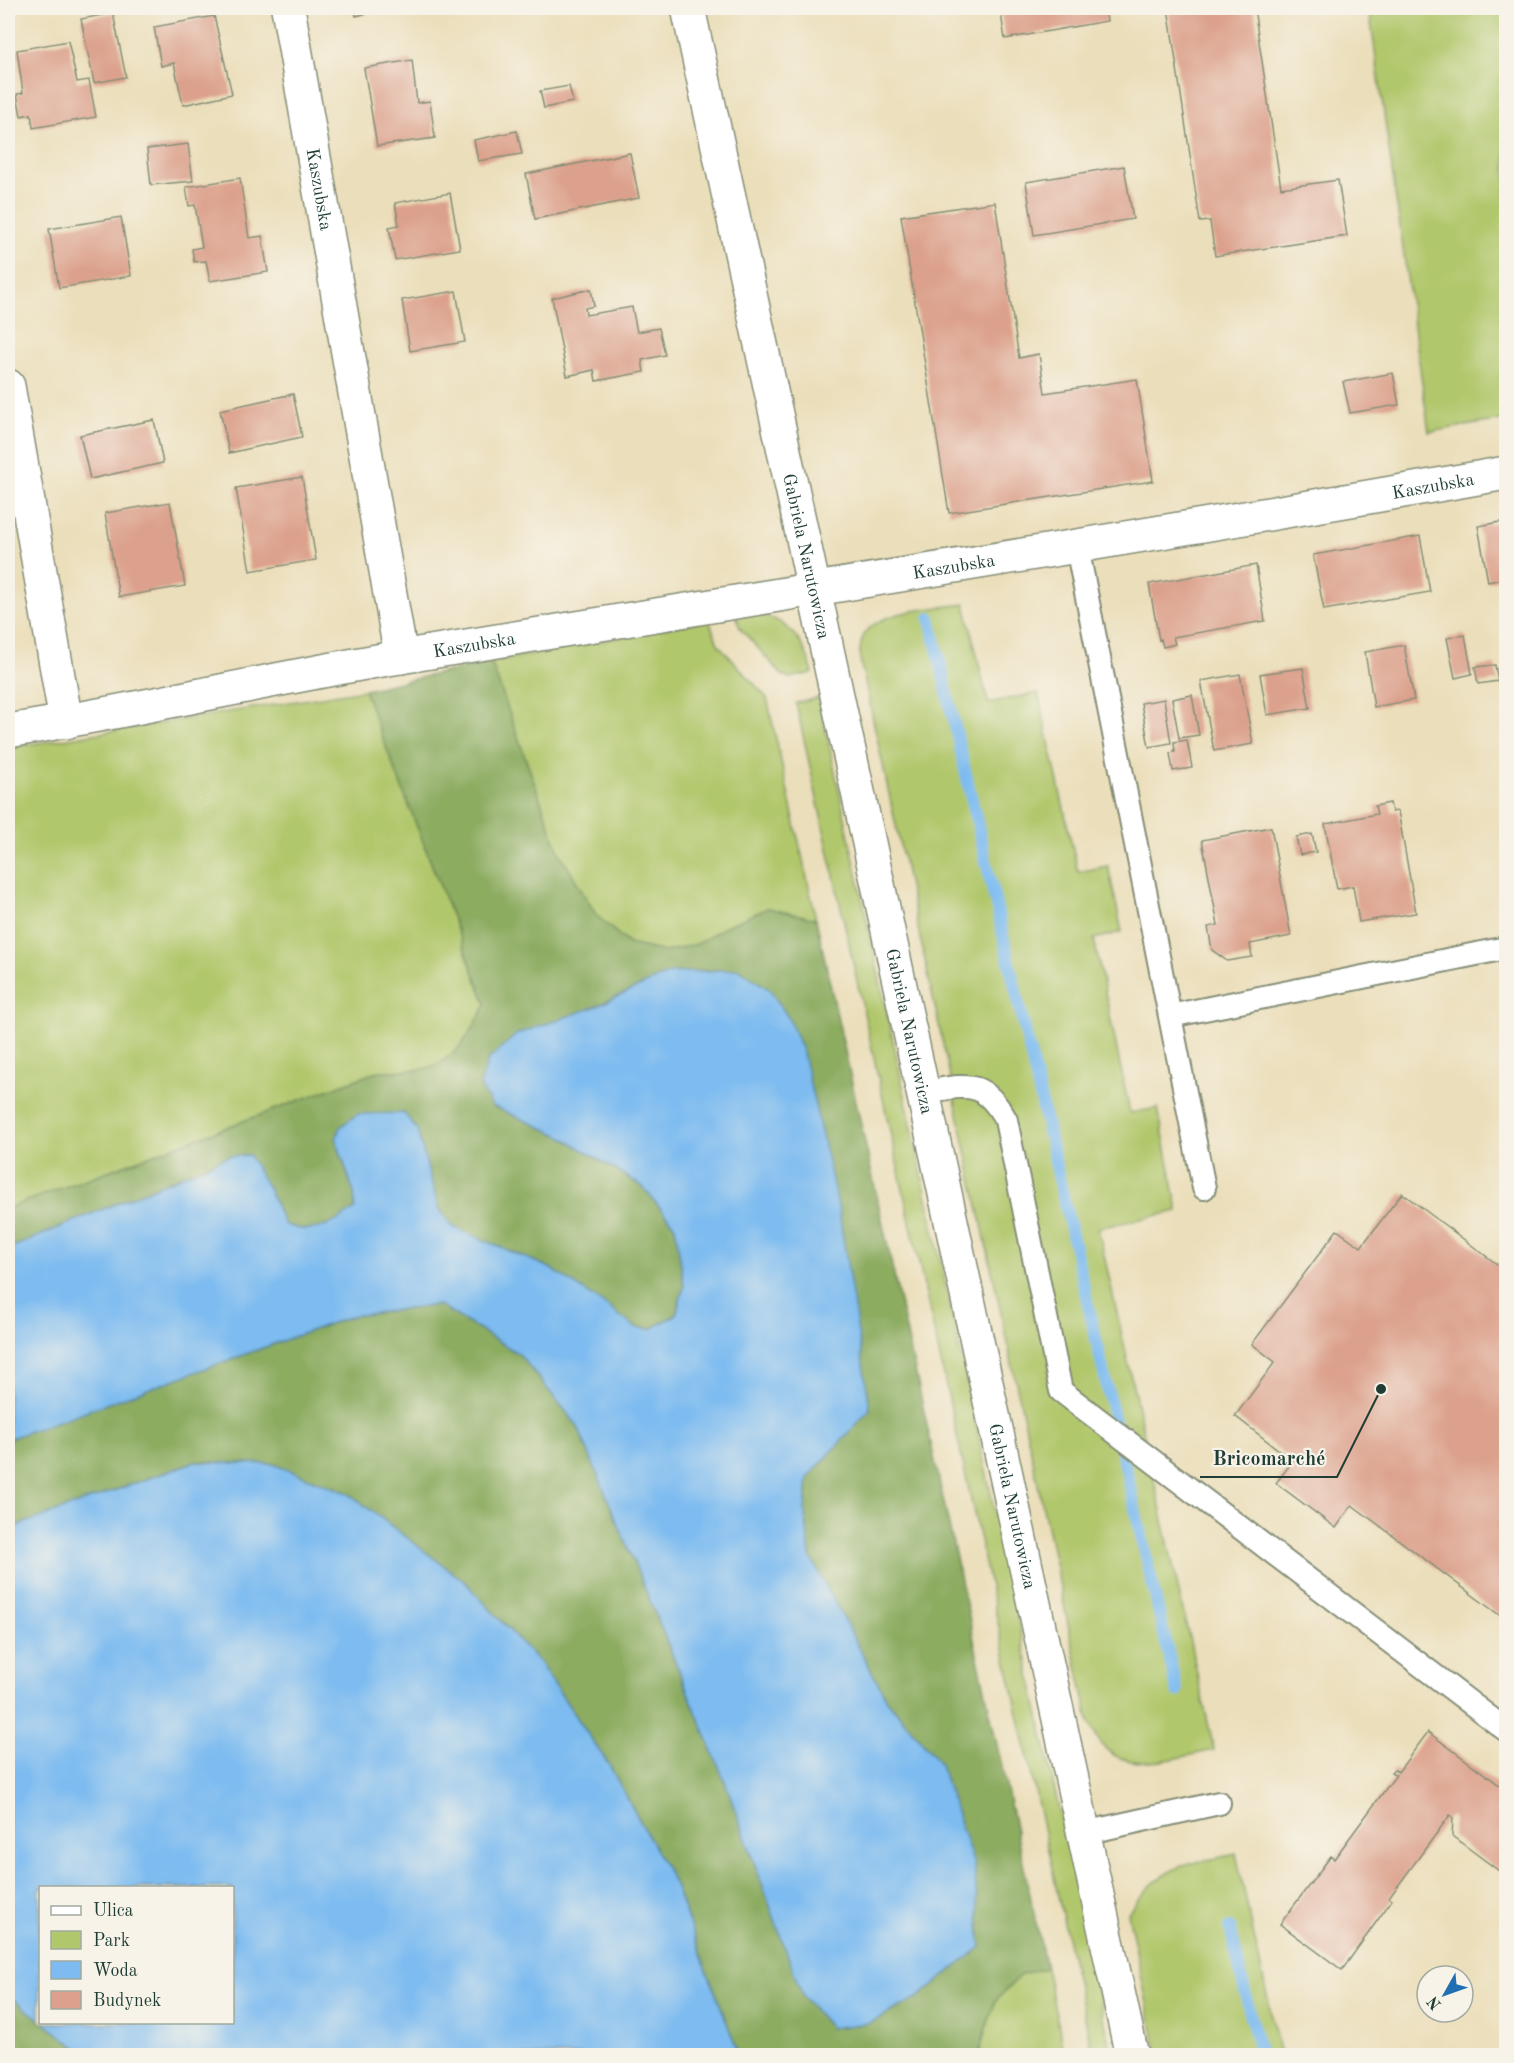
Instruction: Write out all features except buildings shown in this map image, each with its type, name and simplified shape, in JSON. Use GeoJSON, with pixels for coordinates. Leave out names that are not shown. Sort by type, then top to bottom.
{"type":"FeatureCollection","features":[{"type":"Feature","properties":{"kind":"street","name":"Kaszubska"},"geometry":{"type":"LineString","coordinates":[[288,8],[401,657]]}},
{"type":"Feature","properties":{"kind":"street","name":"Gabriela Narutowicza"},"geometry":{"type":"LineString","coordinates":[[688,8],[1132,2055]]}},
{"type":"Feature","properties":{"kind":"street"},"geometry":{"type":"LineString","coordinates":[[8,386],[66,722]]}},
{"type":"Feature","properties":{"kind":"street","name":"Kaszubska"},"geometry":{"type":"LineString","coordinates":[[8,731],[66,722],[401,657],[1077,547],[1506,473]]}},
{"type":"Feature","properties":{"kind":"lane"},"geometry":{"type":"LineString","coordinates":[[1077,547],[1204,1188]]}},
{"type":"Feature","properties":{"kind":"lane"},"geometry":{"type":"LineString","coordinates":[[1170,1016],[1506,948]]}},
{"type":"Feature","properties":{"kind":"lane"},"geometry":{"type":"LineString","coordinates":[[923,1092],[972,1086],[986,1093],[997,1104],[1006,1120],[1061,1390],[1506,1730]]}},
{"type":"Feature","properties":{"kind":"lane"},"geometry":{"type":"LineString","coordinates":[[1084,1833],[1219,1803]]}},
{"type":"Feature","properties":{"kind":"green space"},"geometry":{"type":"Polygon","coordinates":[[[1369,8],[1506,8],[1506,419],[1429,432],[1369,8]]]}},
{"type":"Feature","properties":{"kind":"green space"},"geometry":{"type":"Polygon","coordinates":[[[965,604],[988,703],[1038,693],[1078,872],[1108,866],[1122,932],[1094,939],[1130,1113],[1158,1108],[1178,1211],[1098,1228],[1214,1750],[1156,1762],[1127,1760],[1114,1755],[1103,1746],[1089,1721],[860,659],[864,635],[874,624],[885,618],[912,611],[965,604]]]}},
{"type":"Feature","properties":{"kind":"green space"},"geometry":{"type":"Polygon","coordinates":[[[736,615],[760,615],[780,622],[788,628],[806,653],[813,673],[790,678],[782,675],[740,628],[736,615]]]}},
{"type":"Feature","properties":{"kind":"green space"},"geometry":{"type":"Polygon","coordinates":[[[709,620],[718,644],[767,698],[816,919],[768,908],[728,925],[697,944],[665,952],[629,944],[596,915],[559,852],[491,662],[709,620]]]}},
{"type":"Feature","properties":{"kind":"green space"},"geometry":{"type":"Polygon","coordinates":[[[491,662],[559,852],[596,915],[629,944],[665,952],[697,944],[728,925],[768,908],[816,919],[1046,1968],[1022,1974],[996,2000],[979,2055],[739,2055],[674,1883],[609,1765],[539,1662],[464,1581],[348,1493],[273,1464],[194,1462],[8,1529],[8,1439],[352,1316],[439,1305],[519,1354],[577,1425],[726,1784],[802,1995],[830,2028],[870,2023],[917,1998],[981,1947],[939,1762],[887,1700],[810,1556],[805,1510],[808,1478],[870,1409],[788,1017],[770,990],[739,969],[669,973],[597,1006],[492,1106],[561,1136],[642,1186],[675,1226],[684,1286],[676,1315],[651,1329],[636,1328],[550,1268],[453,1227],[439,1209],[417,1130],[336,1140],[354,1193],[355,1209],[321,1227],[304,1229],[284,1224],[269,1190],[248,1155],[229,1156],[8,1249],[8,1208],[379,1071],[427,1068],[438,1064],[463,1042],[476,1024],[486,1004],[364,690],[491,662]]]}},
{"type":"Feature","properties":{"kind":"green space"},"geometry":{"type":"Polygon","coordinates":[[[364,690],[486,1004],[470,1034],[455,1051],[438,1064],[415,1070],[379,1071],[8,1208],[8,748],[364,690]]]}},
{"type":"Feature","properties":{"kind":"green space"},"geometry":{"type":"Polygon","coordinates":[[[819,698],[1112,2055],[1093,2055],[796,703],[819,698]]]}},
{"type":"Feature","properties":{"kind":"green space"},"geometry":{"type":"Polygon","coordinates":[[[1236,1854],[1280,2055],[1158,2055],[1128,1913],[1152,1884],[1175,1869],[1236,1854]]]}},
{"type":"Feature","properties":{"kind":"green space"},"geometry":{"type":"Polygon","coordinates":[[[1046,1968],[1065,2055],[979,2056],[996,2000],[1022,1974],[1046,1968]]]}},
{"type":"Feature","properties":{"kind":"green space"},"geometry":{"type":"Polygon","coordinates":[[[8,1995],[39,2019],[39,2024],[45,2024],[89,2055],[8,2055],[8,1995]]]}},
{"type":"Feature","properties":{"kind":"water"},"geometry":{"type":"Polygon","coordinates":[[[739,969],[770,990],[788,1017],[803,1053],[838,1206],[870,1409],[808,1478],[805,1510],[810,1556],[887,1700],[939,1762],[974,1864],[981,1947],[917,1998],[870,2023],[830,2028],[802,1995],[726,1784],[577,1425],[519,1354],[439,1305],[352,1316],[8,1439],[8,1249],[229,1156],[249,1155],[269,1190],[284,1224],[312,1229],[330,1224],[355,1209],[354,1193],[336,1139],[340,1127],[358,1114],[404,1113],[417,1130],[439,1209],[453,1227],[550,1268],[636,1328],[651,1329],[676,1315],[684,1286],[675,1226],[642,1186],[561,1136],[492,1106],[480,1086],[488,1060],[517,1034],[597,1006],[669,973],[739,969]]]}},
{"type":"Feature","properties":{"kind":"water"},"geometry":{"type":"Polygon","coordinates":[[[194,1462],[273,1464],[348,1493],[464,1581],[539,1662],[609,1765],[674,1883],[739,2055],[89,2056],[45,2024],[234,2024],[234,1886],[39,1886],[39,2019],[8,1995],[8,1529],[194,1462]]]}},
{"type":"Feature","properties":{"kind":"waterway"},"geometry":{"type":"LineString","coordinates":[[930,618],[1177,1691]]}},
{"type":"Feature","properties":{"kind":"waterway"},"geometry":{"type":"LineString","coordinates":[[1230,1928],[1260,2056]]}},
{"type":"Feature","properties":{"kind":"place","name":"Bricomarché"},"geometry":{"type":"Point","coordinates":[1381,1389]}}]}
